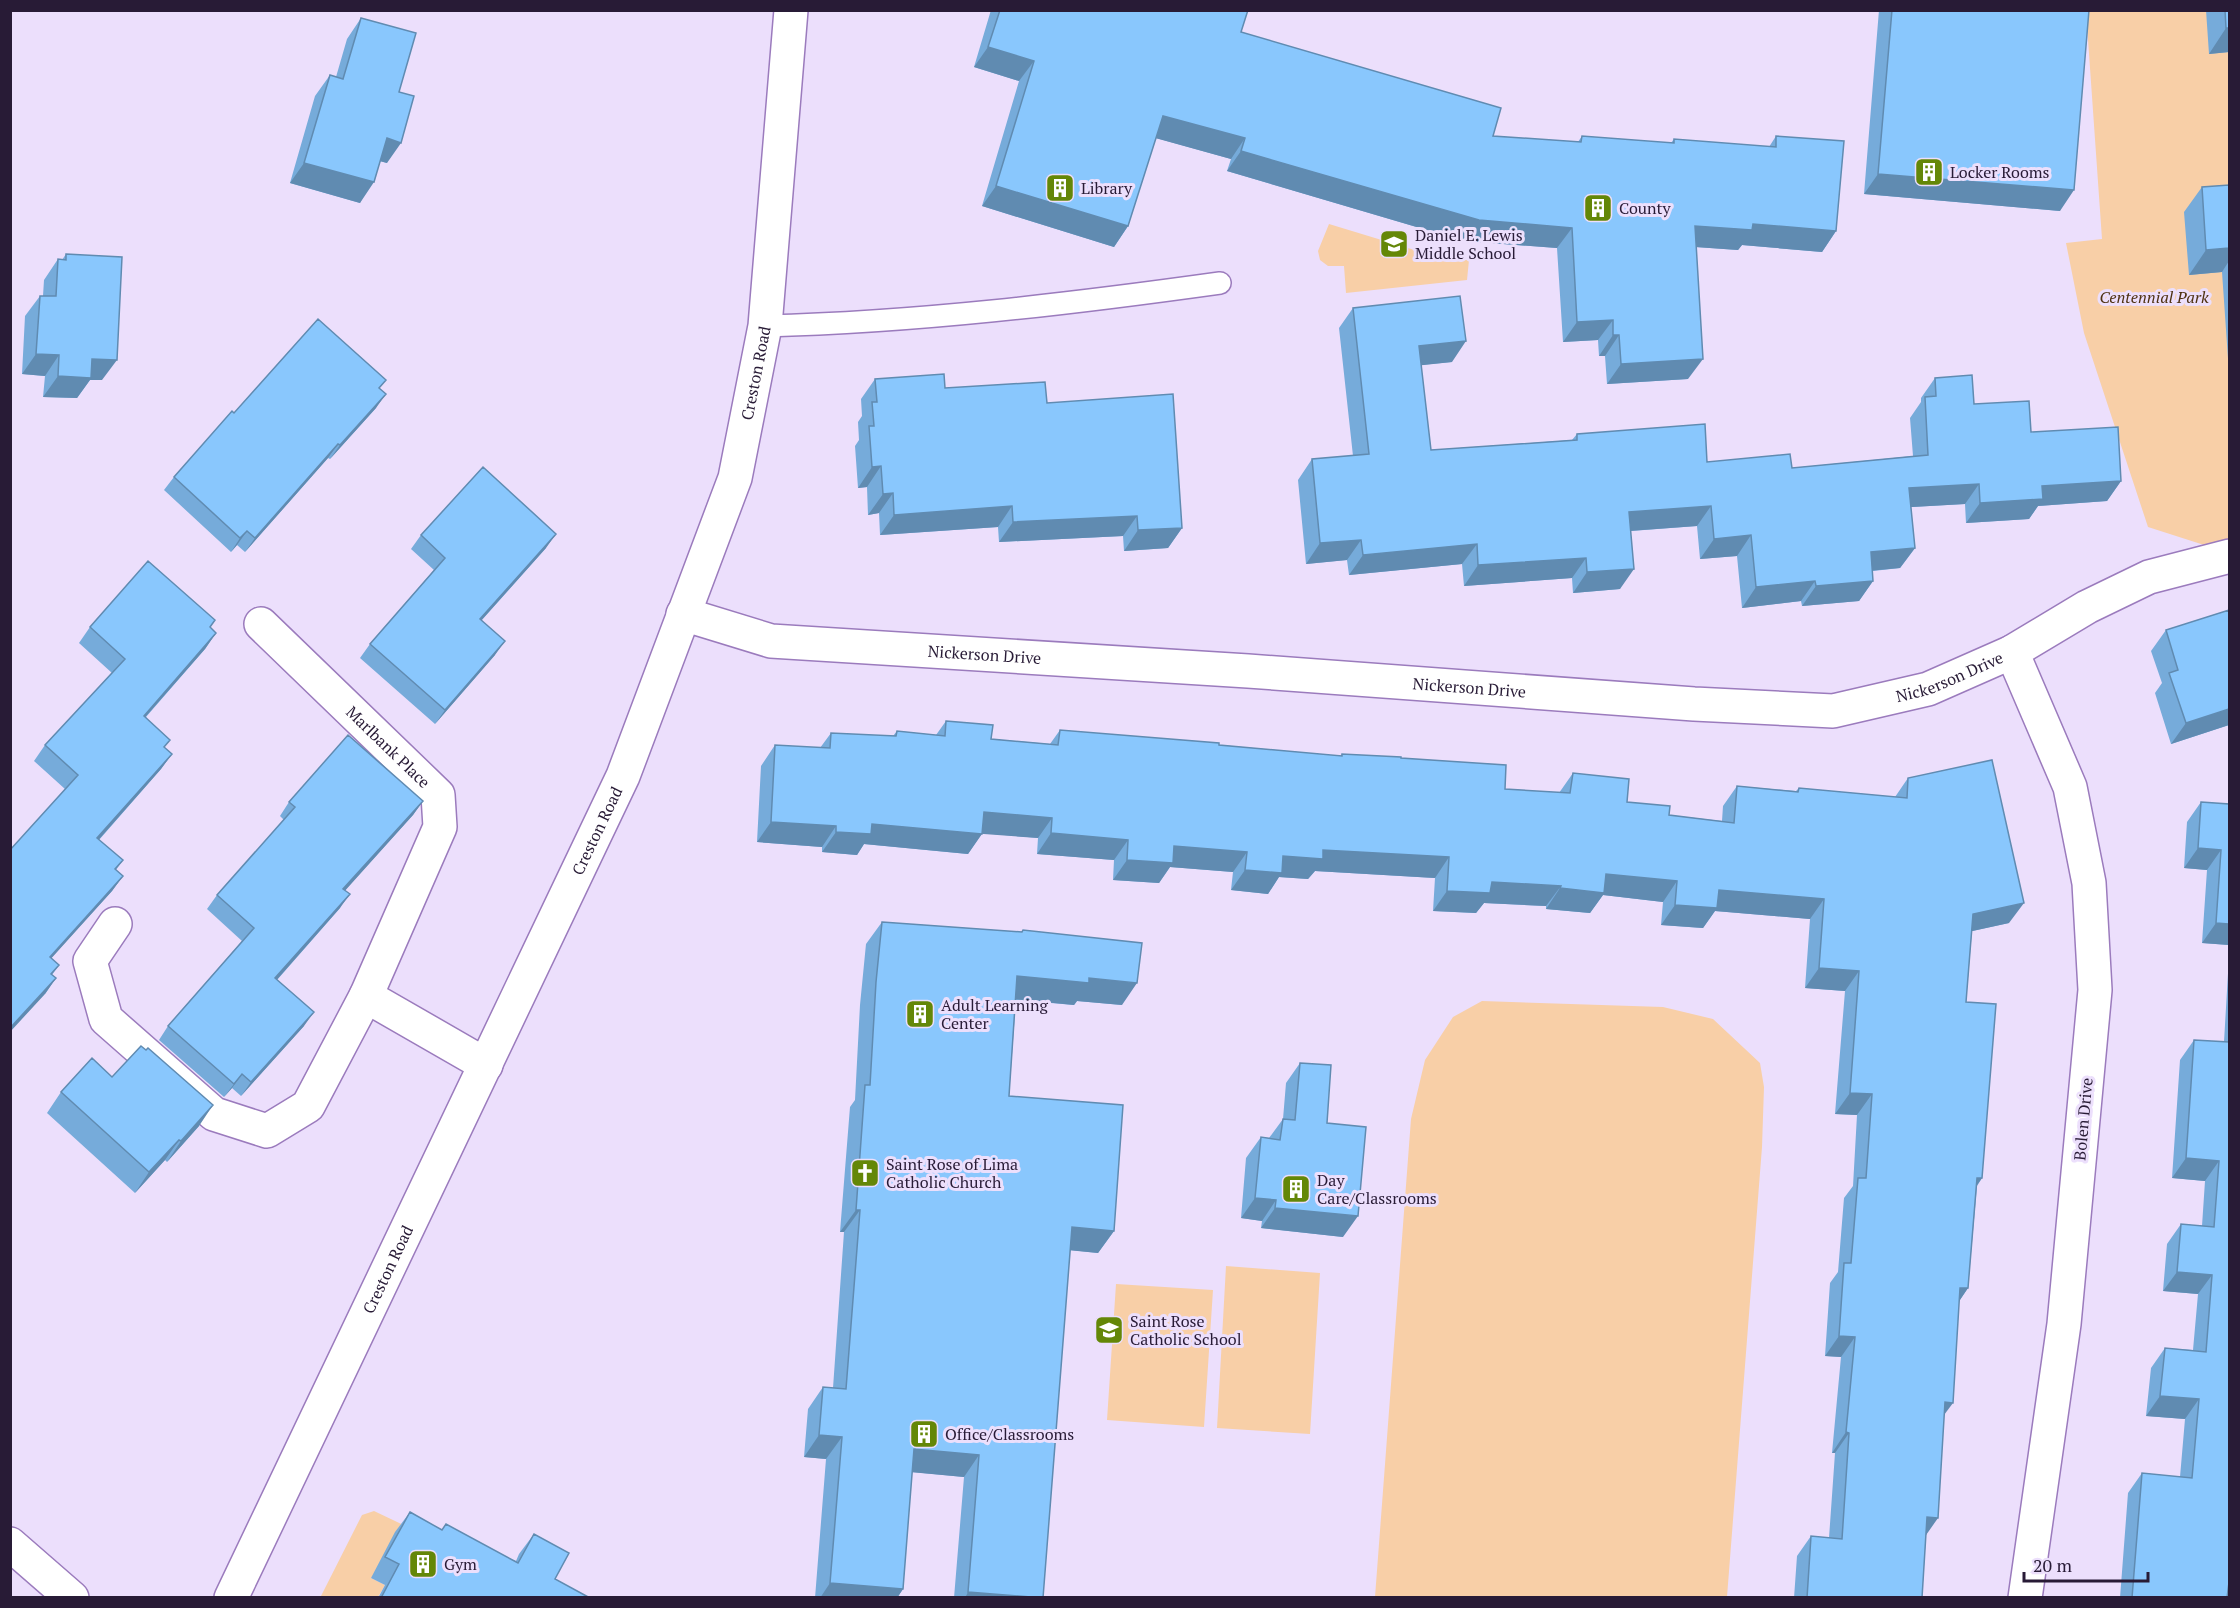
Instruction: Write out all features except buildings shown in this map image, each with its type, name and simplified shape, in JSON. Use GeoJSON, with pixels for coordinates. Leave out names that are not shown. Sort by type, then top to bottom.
{"type":"FeatureCollection","features":[{"type":"Feature","properties":{"kind":"street","name":"Creston Road"},"geometry":{"type":"LineString","coordinates":[[231,1598],[623,776],[735,478],[765,326],[791,10]]}},
{"type":"Feature","properties":{"kind":"street","name":"Nickerson Drive"},"geometry":{"type":"LineString","coordinates":[[683,614],[771,641],[1260,672],[1683,703],[1833,711],[1928,689],[2012,652],[2086,607],[2149,577],[2229,556]]}},
{"type":"Feature","properties":{"kind":"street","name":"Marlbank Place"},"geometry":{"type":"LineString","coordinates":[[115,924],[90,961],[106,1019],[214,1114],[267,1131],[308,1106],[366,996],[440,827],[438,795],[261,624]]}},
{"type":"Feature","properties":{"kind":"street","name":"Bolen Drive"},"geometry":{"type":"LineString","coordinates":[[2012,652],[2070,787],[2089,883],[2095,990],[2064,1323],[2025,1598]]}},
{"type":"Feature","properties":{"kind":"street"},"geometry":{"type":"LineString","coordinates":[[366,996],[486,1065]]}},
{"type":"Feature","properties":{"kind":"street"},"geometry":{"type":"LineString","coordinates":[[10,1544],[72,1598]]}},
{"type":"Feature","properties":{"kind":"lane"},"geometry":{"type":"LineString","coordinates":[[765,326],[846,324],[1114,298],[1220,283]]}},
{"type":"Feature","properties":{"kind":"green space","name":"Centennial Park"},"geometry":{"type":"Polygon","coordinates":[[[2086,11],[2229,11],[2229,553],[2148,527],[2084,333],[2066,243],[2102,239],[2086,11]]]}},
{"type":"Feature","properties":{"kind":"green space"},"geometry":{"type":"Polygon","coordinates":[[[1329,224],[1444,259],[1469,260],[1467,280],[1346,293],[1344,266],[1328,266],[1320,260],[1318,251],[1329,224]]]}},
{"type":"Feature","properties":{"kind":"green space"},"geometry":{"type":"Polygon","coordinates":[[[1482,1001],[1663,1007],[1713,1019],[1760,1063],[1764,1087],[1762,1147],[1727,1597],[1375,1597],[1411,1119],[1425,1060],[1453,1017],[1482,1001]]]}},
{"type":"Feature","properties":{"kind":"green space"},"geometry":{"type":"Polygon","coordinates":[[[1226,1266],[1320,1273],[1310,1434],[1217,1428],[1226,1266]]]}},
{"type":"Feature","properties":{"kind":"green space"},"geometry":{"type":"Polygon","coordinates":[[[1116,1284],[1213,1290],[1204,1427],[1107,1420],[1116,1284]]]}},
{"type":"Feature","properties":{"kind":"green space"},"geometry":{"type":"Polygon","coordinates":[[[374,1511],[414,1530],[371,1578],[385,1585],[378,1597],[320,1598],[362,1515],[374,1511]]]}},
{"type":"Feature","properties":{"kind":"place","name":"Locker Rooms"},"geometry":{"type":"Point","coordinates":[1929,172]}},
{"type":"Feature","properties":{"kind":"place","name":"Library"},"geometry":{"type":"Point","coordinates":[1060,188]}},
{"type":"Feature","properties":{"kind":"place","name":"County"},"geometry":{"type":"Point","coordinates":[1598,208]}},
{"type":"Feature","properties":{"kind":"place","name":"Daniel E. Lewis Middle School"},"geometry":{"type":"Point","coordinates":[1394,244]}},
{"type":"Feature","properties":{"kind":"place","name":"Adult Learning Center"},"geometry":{"type":"Point","coordinates":[920,1014]}},
{"type":"Feature","properties":{"kind":"place","name":"Saint Rose of Lima Catholic Church"},"geometry":{"type":"Point","coordinates":[865,1173]}},
{"type":"Feature","properties":{"kind":"place","name":"Day Care/Classrooms"},"geometry":{"type":"Point","coordinates":[1296,1189]}},
{"type":"Feature","properties":{"kind":"place","name":"Saint Rose Catholic School"},"geometry":{"type":"Point","coordinates":[1109,1330]}},
{"type":"Feature","properties":{"kind":"place","name":"Office/Classrooms"},"geometry":{"type":"Point","coordinates":[924,1434]}},
{"type":"Feature","properties":{"kind":"place","name":"Gym"},"geometry":{"type":"Point","coordinates":[423,1564]}}]}
